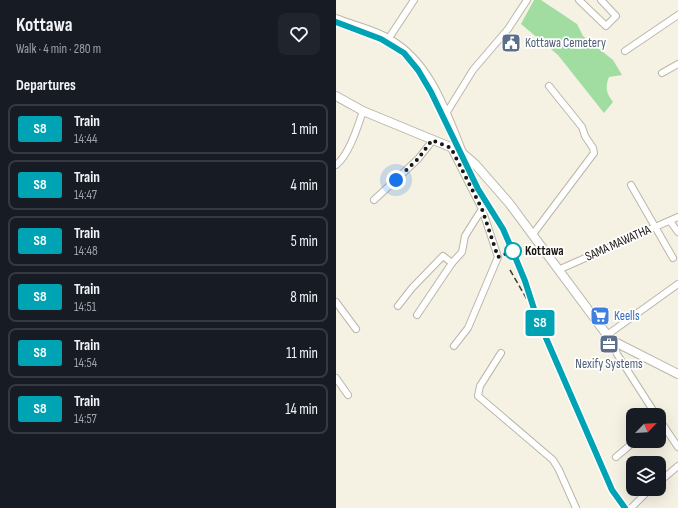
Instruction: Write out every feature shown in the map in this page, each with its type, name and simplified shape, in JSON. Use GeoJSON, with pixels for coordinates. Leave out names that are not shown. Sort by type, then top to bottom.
{"type":"FeatureCollection","features":[{"type":"Feature","properties":{"kind":"main road"},"geometry":{"type":"LineString","coordinates":[[336,96],[363,111],[451,148],[464,155],[494,185],[533,234],[558,270],[610,338],[678,374]]}},
{"type":"Feature","properties":{"kind":"street"},"geometry":{"type":"LineString","coordinates":[[389,38],[414,0]]}},
{"type":"Feature","properties":{"kind":"street"},"geometry":{"type":"LineString","coordinates":[[447,112],[473,70],[508,29],[527,0]]}},
{"type":"Feature","properties":{"kind":"street"},"geometry":{"type":"LineString","coordinates":[[579,0],[606,26],[616,16],[601,0]]}},
{"type":"Feature","properties":{"kind":"street"},"geometry":{"type":"LineString","coordinates":[[625,51],[678,14]]}},
{"type":"Feature","properties":{"kind":"street"},"geometry":{"type":"LineString","coordinates":[[336,18],[389,38],[405,48],[421,66],[434,86],[447,112],[464,155]]}},
{"type":"Feature","properties":{"kind":"street"},"geometry":{"type":"LineString","coordinates":[[662,74],[678,64]]}},
{"type":"Feature","properties":{"kind":"street"},"geometry":{"type":"LineString","coordinates":[[533,234],[594,153],[582,127],[549,86]]}},
{"type":"Feature","properties":{"kind":"street"},"geometry":{"type":"LineString","coordinates":[[336,165],[340,161],[355,132],[363,111]]}},
{"type":"Feature","properties":{"kind":"street"},"geometry":{"type":"LineString","coordinates":[[374,200],[418,159],[432,140]]}},
{"type":"Feature","properties":{"kind":"street"},"geometry":{"type":"LineString","coordinates":[[451,148],[482,209],[498,257],[468,328],[454,346]]}},
{"type":"Feature","properties":{"kind":"street"},"geometry":{"type":"LineString","coordinates":[[631,185],[654,228],[673,258]]}},
{"type":"Feature","properties":{"kind":"street"},"geometry":{"type":"LineString","coordinates":[[417,315],[452,263],[462,252],[465,236],[482,209]]}},
{"type":"Feature","properties":{"kind":"street","name":"SAMA MAWATHA"},"geometry":{"type":"LineString","coordinates":[[558,270],[678,217]]}},
{"type":"Feature","properties":{"kind":"street"},"geometry":{"type":"LineString","coordinates":[[670,221],[678,232]]}},
{"type":"Feature","properties":{"kind":"street"},"geometry":{"type":"LineString","coordinates":[[398,306],[412,288],[443,256],[452,263]]}},
{"type":"Feature","properties":{"kind":"street"},"geometry":{"type":"LineString","coordinates":[[652,408],[617,354],[610,338],[678,284]]}},
{"type":"Feature","properties":{"kind":"street"},"geometry":{"type":"LineString","coordinates":[[336,302],[356,329]]}},
{"type":"Feature","properties":{"kind":"street"},"geometry":{"type":"LineString","coordinates":[[501,353],[480,386],[478,396],[552,460],[559,470],[576,508]]}},
{"type":"Feature","properties":{"kind":"street"},"geometry":{"type":"LineString","coordinates":[[336,378],[348,394]]}},
{"type":"Feature","properties":{"kind":"street"},"geometry":{"type":"LineString","coordinates":[[666,430],[678,447]]}},
{"type":"Feature","properties":{"kind":"street"},"geometry":{"type":"LineString","coordinates":[[616,457],[627,448]]}},
{"type":"Feature","properties":{"kind":"street"},"geometry":{"type":"LineString","coordinates":[[666,476],[678,466]]}},
{"type":"Feature","properties":{"kind":"street"},"geometry":{"type":"LineString","coordinates":[[631,508],[643,496]]}},
{"type":"Feature","properties":{"kind":"green space"},"geometry":{"type":"Polygon","coordinates":[[[534,0],[541,0],[577,24],[583,36],[613,60],[622,75],[609,77],[607,90],[613,102],[604,113],[558,55],[521,24],[534,0]]]}},
{"type":"Feature","properties":{"kind":"railway"},"geometry":{"type":"LineString","coordinates":[[336,22],[381,39],[404,53],[418,70],[431,92],[478,189],[503,229],[536,315],[612,490],[625,508]]}},
{"type":"Feature","properties":{"kind":"railway"},"geometry":{"type":"LineString","coordinates":[[510,270],[528,301]]}},
{"type":"Feature","properties":{"kind":"train","name":"S8"},"geometry":{"type":"LineString","coordinates":[[336,22],[381,39],[404,53],[418,70],[431,92],[478,189],[503,229],[525,281],[536,315],[612,490],[625,508]]}},
{"type":"Feature","properties":{"kind":"place","name":"Kottawa Cemetery"},"geometry":{"type":"Point","coordinates":[511,43]}},
{"type":"Feature","properties":{"kind":"place","name":"Kottawa"},"geometry":{"type":"Point","coordinates":[513,251]}},
{"type":"Feature","properties":{"kind":"place","name":"Keells"},"geometry":{"type":"Point","coordinates":[600,316]}},
{"type":"Feature","properties":{"kind":"place","name":"Nexify Systems"},"geometry":{"type":"Point","coordinates":[609,344]}},
{"type":"Feature","properties":{"kind":"route"},"geometry":{"type":"LineString","coordinates":[[396,180],[418,159],[432,140],[451,148],[482,209],[498,257],[513,251]]}}]}
